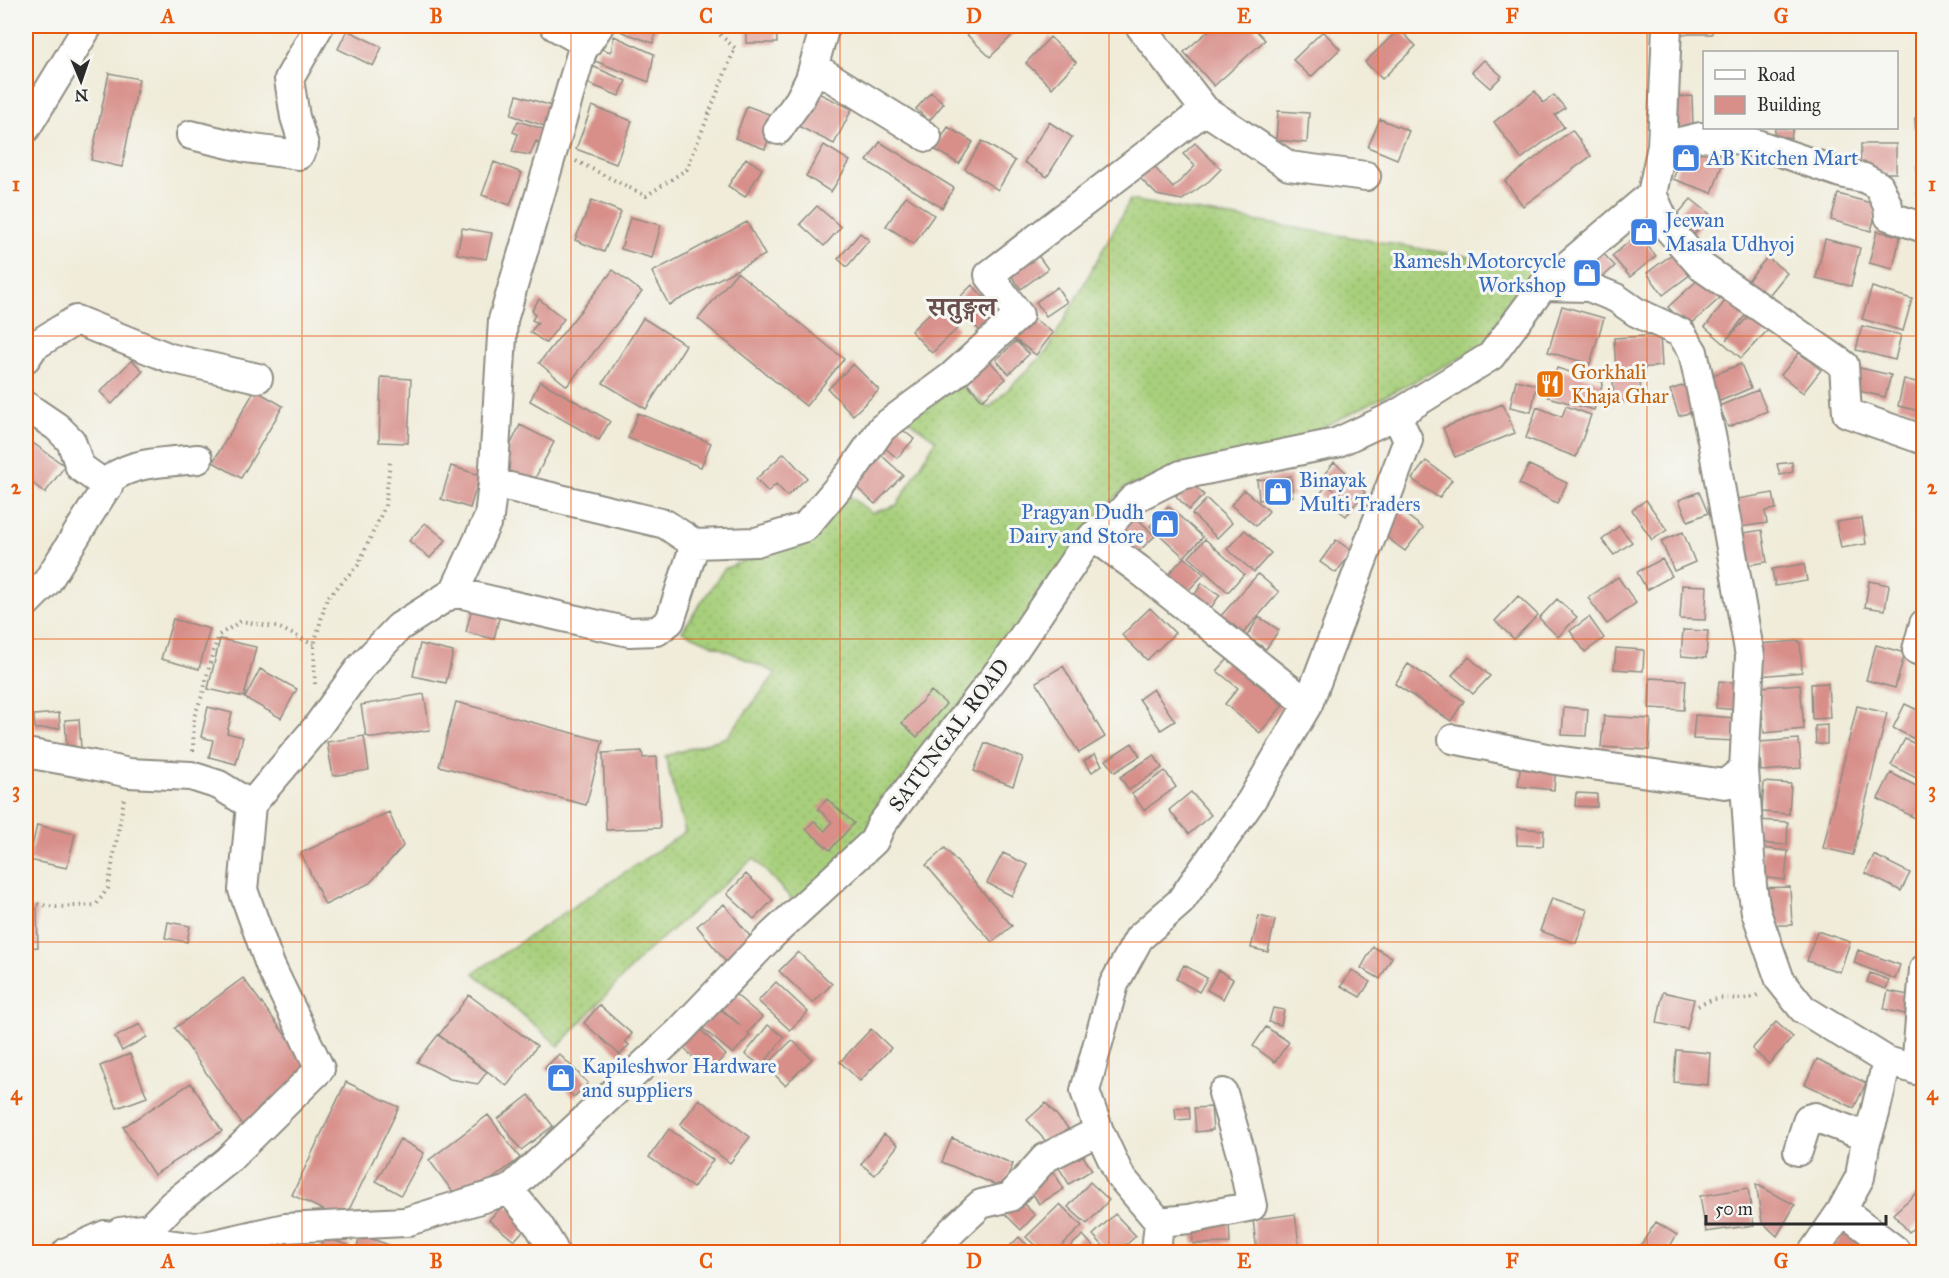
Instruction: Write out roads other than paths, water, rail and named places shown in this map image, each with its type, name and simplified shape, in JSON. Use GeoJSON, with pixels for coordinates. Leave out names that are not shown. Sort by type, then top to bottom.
{"type":"FeatureCollection","features":[{"type":"Feature","properties":{"kind":"street"},"geometry":{"type":"LineString","coordinates":[[26,128],[88,26]]}},
{"type":"Feature","properties":{"kind":"street"},"geometry":{"type":"LineString","coordinates":[[191,135],[246,148],[299,155],[304,146],[295,117],[289,79],[319,26]]}},
{"type":"Feature","properties":{"kind":"street"},"geometry":{"type":"LineString","coordinates":[[67,1252],[105,1235],[150,1228],[172,1205],[227,1161],[320,1069],[270,966],[243,890],[251,805],[317,727],[360,668],[399,627],[454,592],[489,517],[504,320],[582,51],[593,35],[555,26]]}},
{"type":"Feature","properties":{"kind":"street"},"geometry":{"type":"LineString","coordinates":[[778,130],[800,99],[814,67],[825,26]]}},
{"type":"Feature","properties":{"kind":"street"},"geometry":{"type":"LineString","coordinates":[[1140,26],[1206,110],[1289,166],[1366,176]]}},
{"type":"Feature","properties":{"kind":"street"},"geometry":{"type":"LineString","coordinates":[[1667,26],[1662,146],[1652,194],[1667,227],[1702,267],[1844,365],[1847,413],[1923,440]]}},
{"type":"Feature","properties":{"kind":"street"},"geometry":{"type":"LineString","coordinates":[[814,67],[927,137]]}},
{"type":"Feature","properties":{"kind":"street"},"geometry":{"type":"LineString","coordinates":[[493,483],[665,524],[695,544],[756,542],[805,527],[852,471],[882,428],[951,377],[1019,315],[989,275],[1206,110]]}},
{"type":"Feature","properties":{"kind":"street"},"geometry":{"type":"LineString","coordinates":[[1662,146],[1700,137],[1745,140],[1840,173],[1864,178],[1880,186],[1889,216],[1923,228]]}},
{"type":"Feature","properties":{"kind":"street","name":"SATUNGAL ROAD"},"geometry":{"type":"LineString","coordinates":[[105,1235],[197,1248],[285,1228],[405,1222],[509,1190],[679,1032],[772,935],[874,841],[881,825],[1005,662],[1093,536],[1108,526],[1133,499],[1180,476],[1336,443],[1396,415],[1491,356],[1543,286],[1652,194]]}},
{"type":"Feature","properties":{"kind":"street"},"geometry":{"type":"LineString","coordinates":[[1543,286],[1589,287],[1616,298],[1636,312],[1681,333],[1693,352],[1712,440],[1750,656],[1744,769],[1752,886],[1756,912],[1780,980],[1803,1009],[1887,1061],[1920,1071],[1923,969]]}},
{"type":"Feature","properties":{"kind":"street"},"geometry":{"type":"LineString","coordinates":[[26,358],[34,346],[76,320],[170,358],[258,378]]}},
{"type":"Feature","properties":{"kind":"street"},"geometry":{"type":"LineString","coordinates":[[26,406],[57,427],[71,441],[80,467],[108,487]]}},
{"type":"Feature","properties":{"kind":"street"},"geometry":{"type":"LineString","coordinates":[[1156,1252],[1159,1222],[1120,1176],[1099,1131],[1085,1091],[1114,984],[1139,938],[1180,902],[1238,820],[1308,704],[1408,440],[1396,415]]}},
{"type":"Feature","properties":{"kind":"street"},"geometry":{"type":"LineString","coordinates":[[26,603],[47,582],[112,478],[120,472],[149,464],[198,459]]}},
{"type":"Feature","properties":{"kind":"street"},"geometry":{"type":"LineString","coordinates":[[1093,536],[1308,704]]}},
{"type":"Feature","properties":{"kind":"street"},"geometry":{"type":"LineString","coordinates":[[454,592],[629,632],[657,630],[670,621],[695,544]]}},
{"type":"Feature","properties":{"kind":"street"},"geometry":{"type":"LineString","coordinates":[[1454,739],[1556,760],[1725,784],[1744,769]]}},
{"type":"Feature","properties":{"kind":"street"},"geometry":{"type":"LineString","coordinates":[[26,753],[129,773],[190,776],[219,785],[251,805]]}},
{"type":"Feature","properties":{"kind":"street"},"geometry":{"type":"LineString","coordinates":[[1813,1252],[1842,1210],[1860,1177],[1867,1137],[1887,1061]]}},
{"type":"Feature","properties":{"kind":"street"},"geometry":{"type":"LineString","coordinates":[[1159,1222],[1189,1219],[1252,1206],[1241,1154],[1223,1093]]}},
{"type":"Feature","properties":{"kind":"street"},"geometry":{"type":"LineString","coordinates":[[1798,1151],[1808,1119],[1815,1117],[1867,1137]]}},
{"type":"Feature","properties":{"kind":"street"},"geometry":{"type":"LineString","coordinates":[[933,1252],[981,1204],[1010,1197],[1045,1158],[1099,1131]]}},
{"type":"Feature","properties":{"kind":"street"},"geometry":{"type":"LineString","coordinates":[[509,1190],[539,1226],[553,1249],[552,1252]]}},
{"type":"Feature","properties":{"kind":"street"},"geometry":{"type":"LineString","coordinates":[[1842,1210],[1895,1250]]}},
{"type":"Feature","properties":{"kind":"place","name":"AB Kitchen Mart"},"geometry":{"type":"Point","coordinates":[1686,158]}},
{"type":"Feature","properties":{"kind":"place","name":"Jeewan Masala Udhyoj"},"geometry":{"type":"Point","coordinates":[1644,232]}},
{"type":"Feature","properties":{"kind":"place","name":"Ramesh Motorcycle Workshop"},"geometry":{"type":"Point","coordinates":[1587,273]}},
{"type":"Feature","properties":{"kind":"place","name":"Gorkhali Khaja Ghar"},"geometry":{"type":"Point","coordinates":[1550,384]}},
{"type":"Feature","properties":{"kind":"place","name":"Binayak Multi Traders"},"geometry":{"type":"Point","coordinates":[1278,492]}},
{"type":"Feature","properties":{"kind":"place","name":"Pragyan Dudh Dairy and Store"},"geometry":{"type":"Point","coordinates":[1165,524]}},
{"type":"Feature","properties":{"kind":"place","name":"Kapileshwor Hardware and suppliers"},"geometry":{"type":"Point","coordinates":[561,1078]}},
{"type":"Feature","properties":{"kind":"district","name":"सतुङ्गल"},"geometry":{"type":"Point","coordinates":[962,306]}}]}
